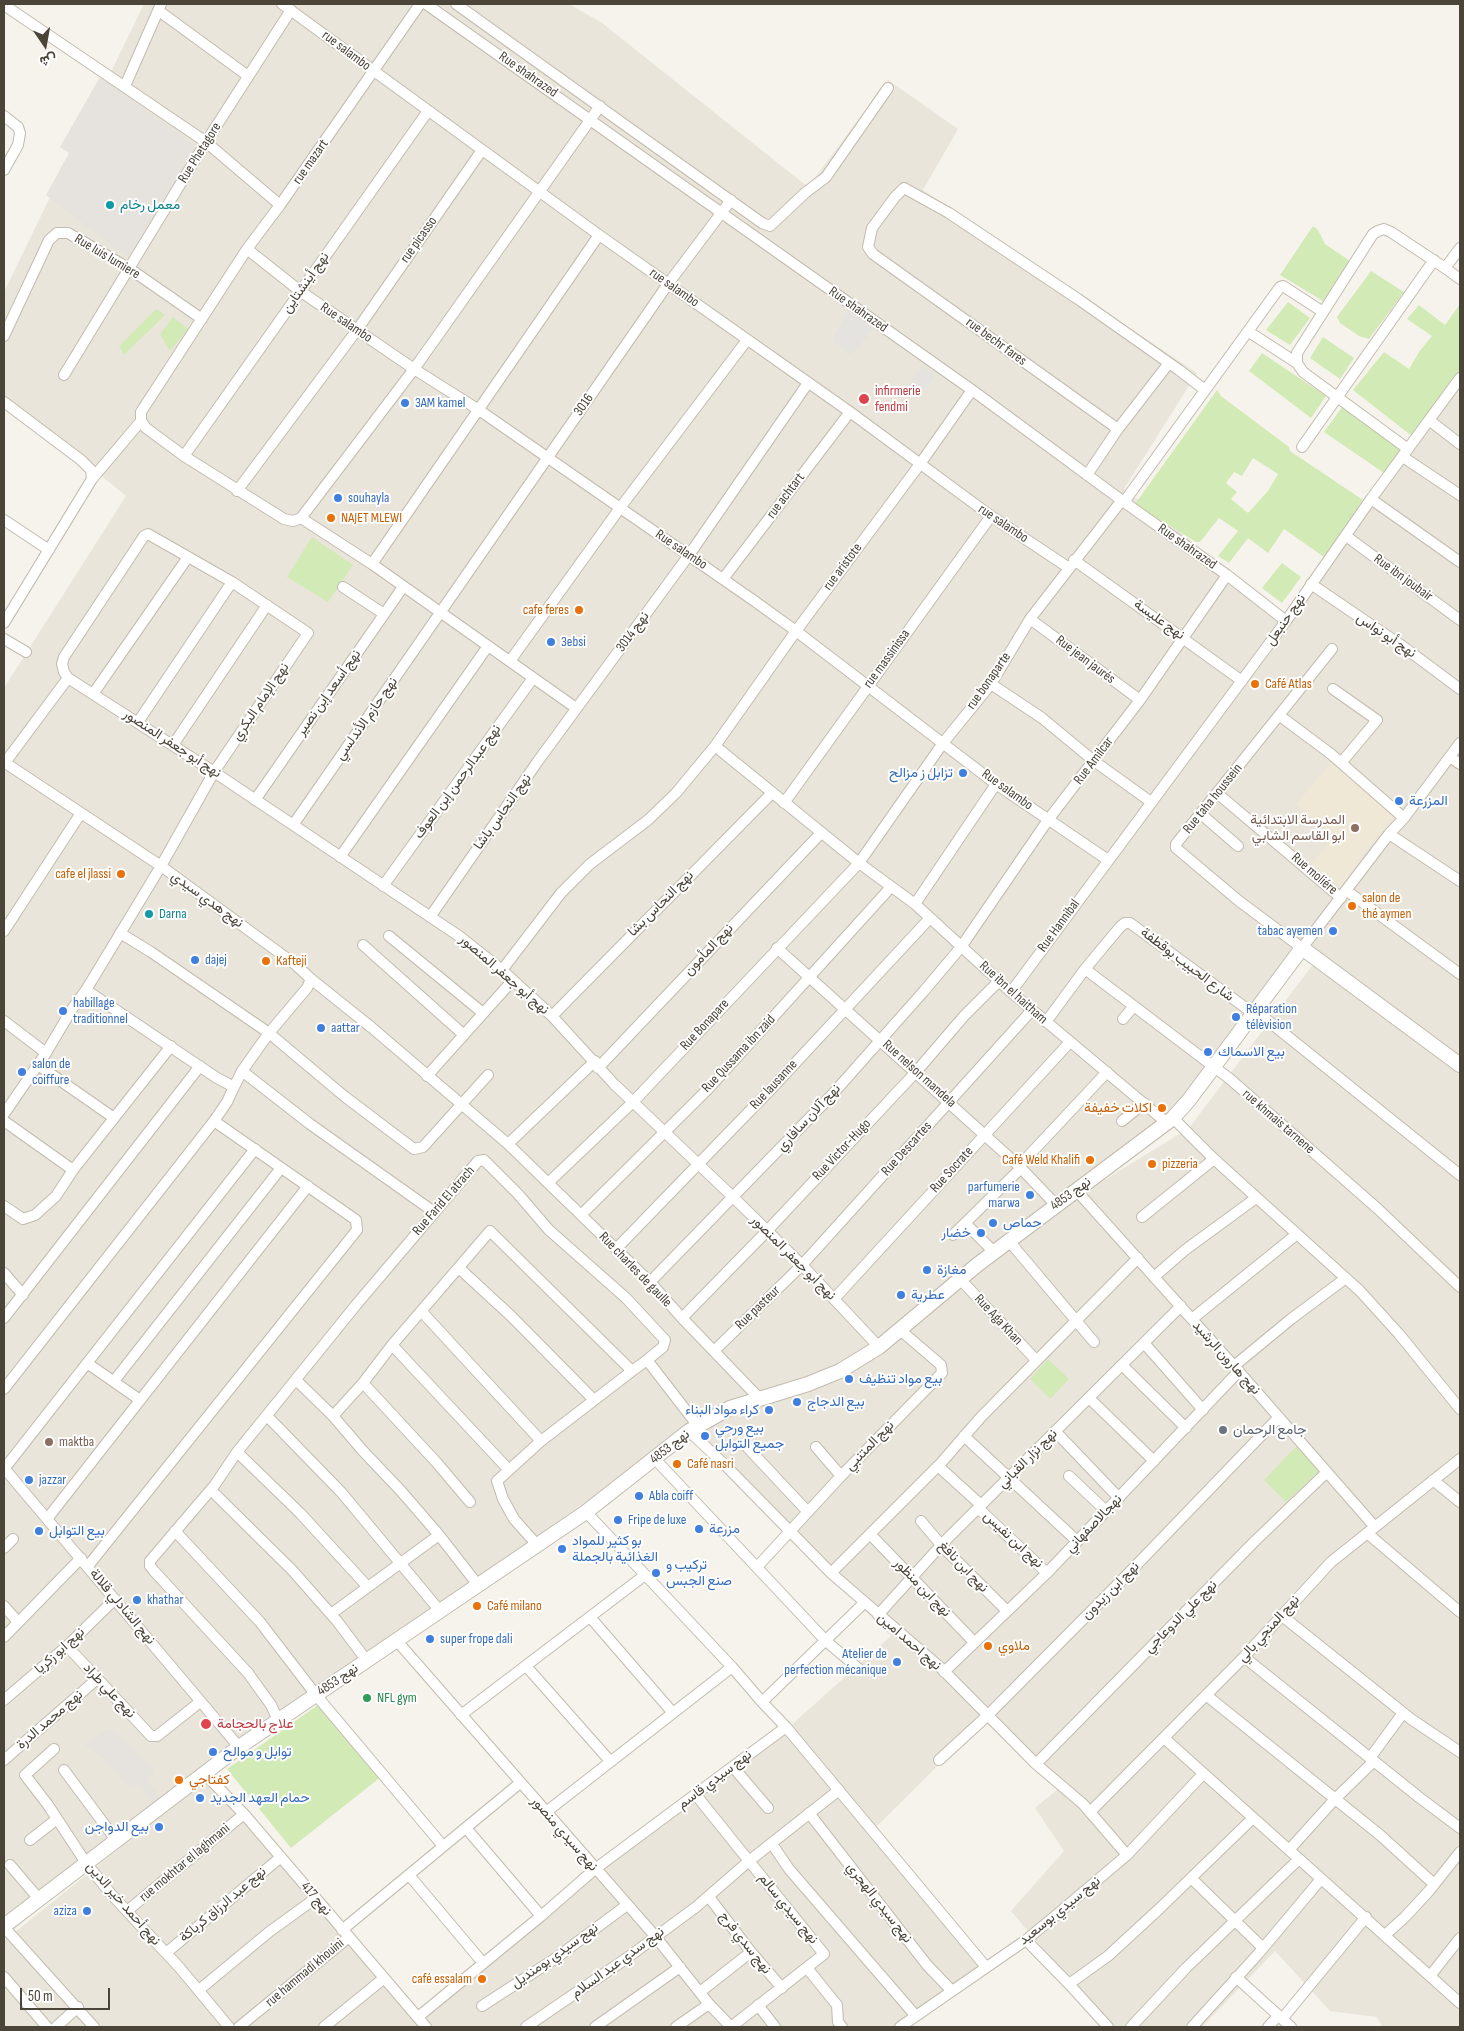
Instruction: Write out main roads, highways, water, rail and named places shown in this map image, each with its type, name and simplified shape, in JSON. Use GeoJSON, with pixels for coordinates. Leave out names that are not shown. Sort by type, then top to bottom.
{"type":"FeatureCollection","features":[{"type":"Feature","properties":{"kind":"place","name":"معمل رخام"},"geometry":{"type":"Point","coordinates":[110,205]}},
{"type":"Feature","properties":{"kind":"place","name":"infirmerie fendmi"},"geometry":{"type":"Point","coordinates":[864,399]}},
{"type":"Feature","properties":{"kind":"place","name":"3AM kamel"},"geometry":{"type":"Point","coordinates":[405,403]}},
{"type":"Feature","properties":{"kind":"place","name":"souhayla"},"geometry":{"type":"Point","coordinates":[338,498]}},
{"type":"Feature","properties":{"kind":"place","name":"NAJET MLEWI"},"geometry":{"type":"Point","coordinates":[331,518]}},
{"type":"Feature","properties":{"kind":"place","name":"cafe feres"},"geometry":{"type":"Point","coordinates":[579,610]}},
{"type":"Feature","properties":{"kind":"place","name":"3ebsi"},"geometry":{"type":"Point","coordinates":[551,642]}},
{"type":"Feature","properties":{"kind":"place","name":"Café Atlas"},"geometry":{"type":"Point","coordinates":[1255,684]}},
{"type":"Feature","properties":{"kind":"place","name":"تزابل ز مزالح"},"geometry":{"type":"Point","coordinates":[963,773]}},
{"type":"Feature","properties":{"kind":"place","name":"المزرعة"},"geometry":{"type":"Point","coordinates":[1399,801]}},
{"type":"Feature","properties":{"kind":"place","name":"المدرسة الابتدائية ابو القاسم الشابي"},"geometry":{"type":"Point","coordinates":[1355,828]}},
{"type":"Feature","properties":{"kind":"place","name":"cafe el jlassi"},"geometry":{"type":"Point","coordinates":[121,874]}},
{"type":"Feature","properties":{"kind":"place","name":"salon de thé aymen"},"geometry":{"type":"Point","coordinates":[1352,906]}},
{"type":"Feature","properties":{"kind":"place","name":"Darna"},"geometry":{"type":"Point","coordinates":[149,914]}},
{"type":"Feature","properties":{"kind":"place","name":"tabac ayemen"},"geometry":{"type":"Point","coordinates":[1333,931]}},
{"type":"Feature","properties":{"kind":"place","name":"dajej"},"geometry":{"type":"Point","coordinates":[195,960]}},
{"type":"Feature","properties":{"kind":"place","name":"Kafteji"},"geometry":{"type":"Point","coordinates":[266,961]}},
{"type":"Feature","properties":{"kind":"place","name":"habillage traditionnel"},"geometry":{"type":"Point","coordinates":[63,1011]}},
{"type":"Feature","properties":{"kind":"place","name":"Réparation télèvision"},"geometry":{"type":"Point","coordinates":[1236,1017]}},
{"type":"Feature","properties":{"kind":"place","name":"aattar"},"geometry":{"type":"Point","coordinates":[321,1028]}},
{"type":"Feature","properties":{"kind":"place","name":"بيع الاسماك"},"geometry":{"type":"Point","coordinates":[1208,1052]}},
{"type":"Feature","properties":{"kind":"place","name":"salon de coiffure"},"geometry":{"type":"Point","coordinates":[22,1072]}},
{"type":"Feature","properties":{"kind":"place","name":"اكلات خفيفة"},"geometry":{"type":"Point","coordinates":[1162,1108]}},
{"type":"Feature","properties":{"kind":"place","name":"Café Weld Khalifi"},"geometry":{"type":"Point","coordinates":[1090,1160]}},
{"type":"Feature","properties":{"kind":"place","name":"pizzeria"},"geometry":{"type":"Point","coordinates":[1152,1164]}},
{"type":"Feature","properties":{"kind":"place","name":"parfumerie marwa"},"geometry":{"type":"Point","coordinates":[1030,1195]}},
{"type":"Feature","properties":{"kind":"place","name":"حماص"},"geometry":{"type":"Point","coordinates":[993,1223]}},
{"type":"Feature","properties":{"kind":"place","name":"خضار"},"geometry":{"type":"Point","coordinates":[981,1233]}},
{"type":"Feature","properties":{"kind":"place","name":"مغازة"},"geometry":{"type":"Point","coordinates":[927,1270]}},
{"type":"Feature","properties":{"kind":"place","name":"عطرية"},"geometry":{"type":"Point","coordinates":[901,1295]}},
{"type":"Feature","properties":{"kind":"place","name":"بيع مواد تنظيف"},"geometry":{"type":"Point","coordinates":[849,1379]}},
{"type":"Feature","properties":{"kind":"place","name":"بيع الدجاج"},"geometry":{"type":"Point","coordinates":[797,1402]}},
{"type":"Feature","properties":{"kind":"place","name":"كراء مواد البناء"},"geometry":{"type":"Point","coordinates":[769,1410]}},
{"type":"Feature","properties":{"kind":"place","name":"جامع الرحمان"},"geometry":{"type":"Point","coordinates":[1223,1430]}},
{"type":"Feature","properties":{"kind":"place","name":"بيع ورحي جميع التوابل"},"geometry":{"type":"Point","coordinates":[705,1436]}},
{"type":"Feature","properties":{"kind":"place","name":"maktba"},"geometry":{"type":"Point","coordinates":[49,1442]}},
{"type":"Feature","properties":{"kind":"place","name":"Café nasri"},"geometry":{"type":"Point","coordinates":[677,1464]}},
{"type":"Feature","properties":{"kind":"place","name":"jazzar"},"geometry":{"type":"Point","coordinates":[29,1480]}},
{"type":"Feature","properties":{"kind":"place","name":"Abla coiff"},"geometry":{"type":"Point","coordinates":[639,1496]}},
{"type":"Feature","properties":{"kind":"place","name":"Fripe de luxe"},"geometry":{"type":"Point","coordinates":[618,1520]}},
{"type":"Feature","properties":{"kind":"place","name":"مزرعة"},"geometry":{"type":"Point","coordinates":[699,1529]}},
{"type":"Feature","properties":{"kind":"place","name":"بيع التوابل"},"geometry":{"type":"Point","coordinates":[39,1531]}},
{"type":"Feature","properties":{"kind":"place","name":"بو كثير للمواد الغذائية بالجملة"},"geometry":{"type":"Point","coordinates":[562,1549]}},
{"type":"Feature","properties":{"kind":"place","name":"تركيب و صنع الجبس"},"geometry":{"type":"Point","coordinates":[656,1573]}},
{"type":"Feature","properties":{"kind":"place","name":"khathar"},"geometry":{"type":"Point","coordinates":[137,1600]}},
{"type":"Feature","properties":{"kind":"place","name":"Café milano"},"geometry":{"type":"Point","coordinates":[477,1606]}},
{"type":"Feature","properties":{"kind":"place","name":"super frope dali"},"geometry":{"type":"Point","coordinates":[430,1639]}},
{"type":"Feature","properties":{"kind":"place","name":"ملاوي"},"geometry":{"type":"Point","coordinates":[988,1646]}},
{"type":"Feature","properties":{"kind":"place","name":"Atelier de perfection mécanique"},"geometry":{"type":"Point","coordinates":[897,1662]}},
{"type":"Feature","properties":{"kind":"place","name":"NFL gym"},"geometry":{"type":"Point","coordinates":[367,1698]}},
{"type":"Feature","properties":{"kind":"place","name":"علاج بالحجامة"},"geometry":{"type":"Point","coordinates":[206,1724]}},
{"type":"Feature","properties":{"kind":"place","name":"توابل و موالح"},"geometry":{"type":"Point","coordinates":[213,1752]}},
{"type":"Feature","properties":{"kind":"place","name":"كفتاجي"},"geometry":{"type":"Point","coordinates":[179,1780]}},
{"type":"Feature","properties":{"kind":"place","name":"حمام العهد الجديد"},"geometry":{"type":"Point","coordinates":[200,1798]}},
{"type":"Feature","properties":{"kind":"place","name":"بيع الدواجن"},"geometry":{"type":"Point","coordinates":[159,1827]}},
{"type":"Feature","properties":{"kind":"place","name":"aziza"},"geometry":{"type":"Point","coordinates":[87,1911]}},
{"type":"Feature","properties":{"kind":"place","name":"café essalam"},"geometry":{"type":"Point","coordinates":[482,1979]}}]}
